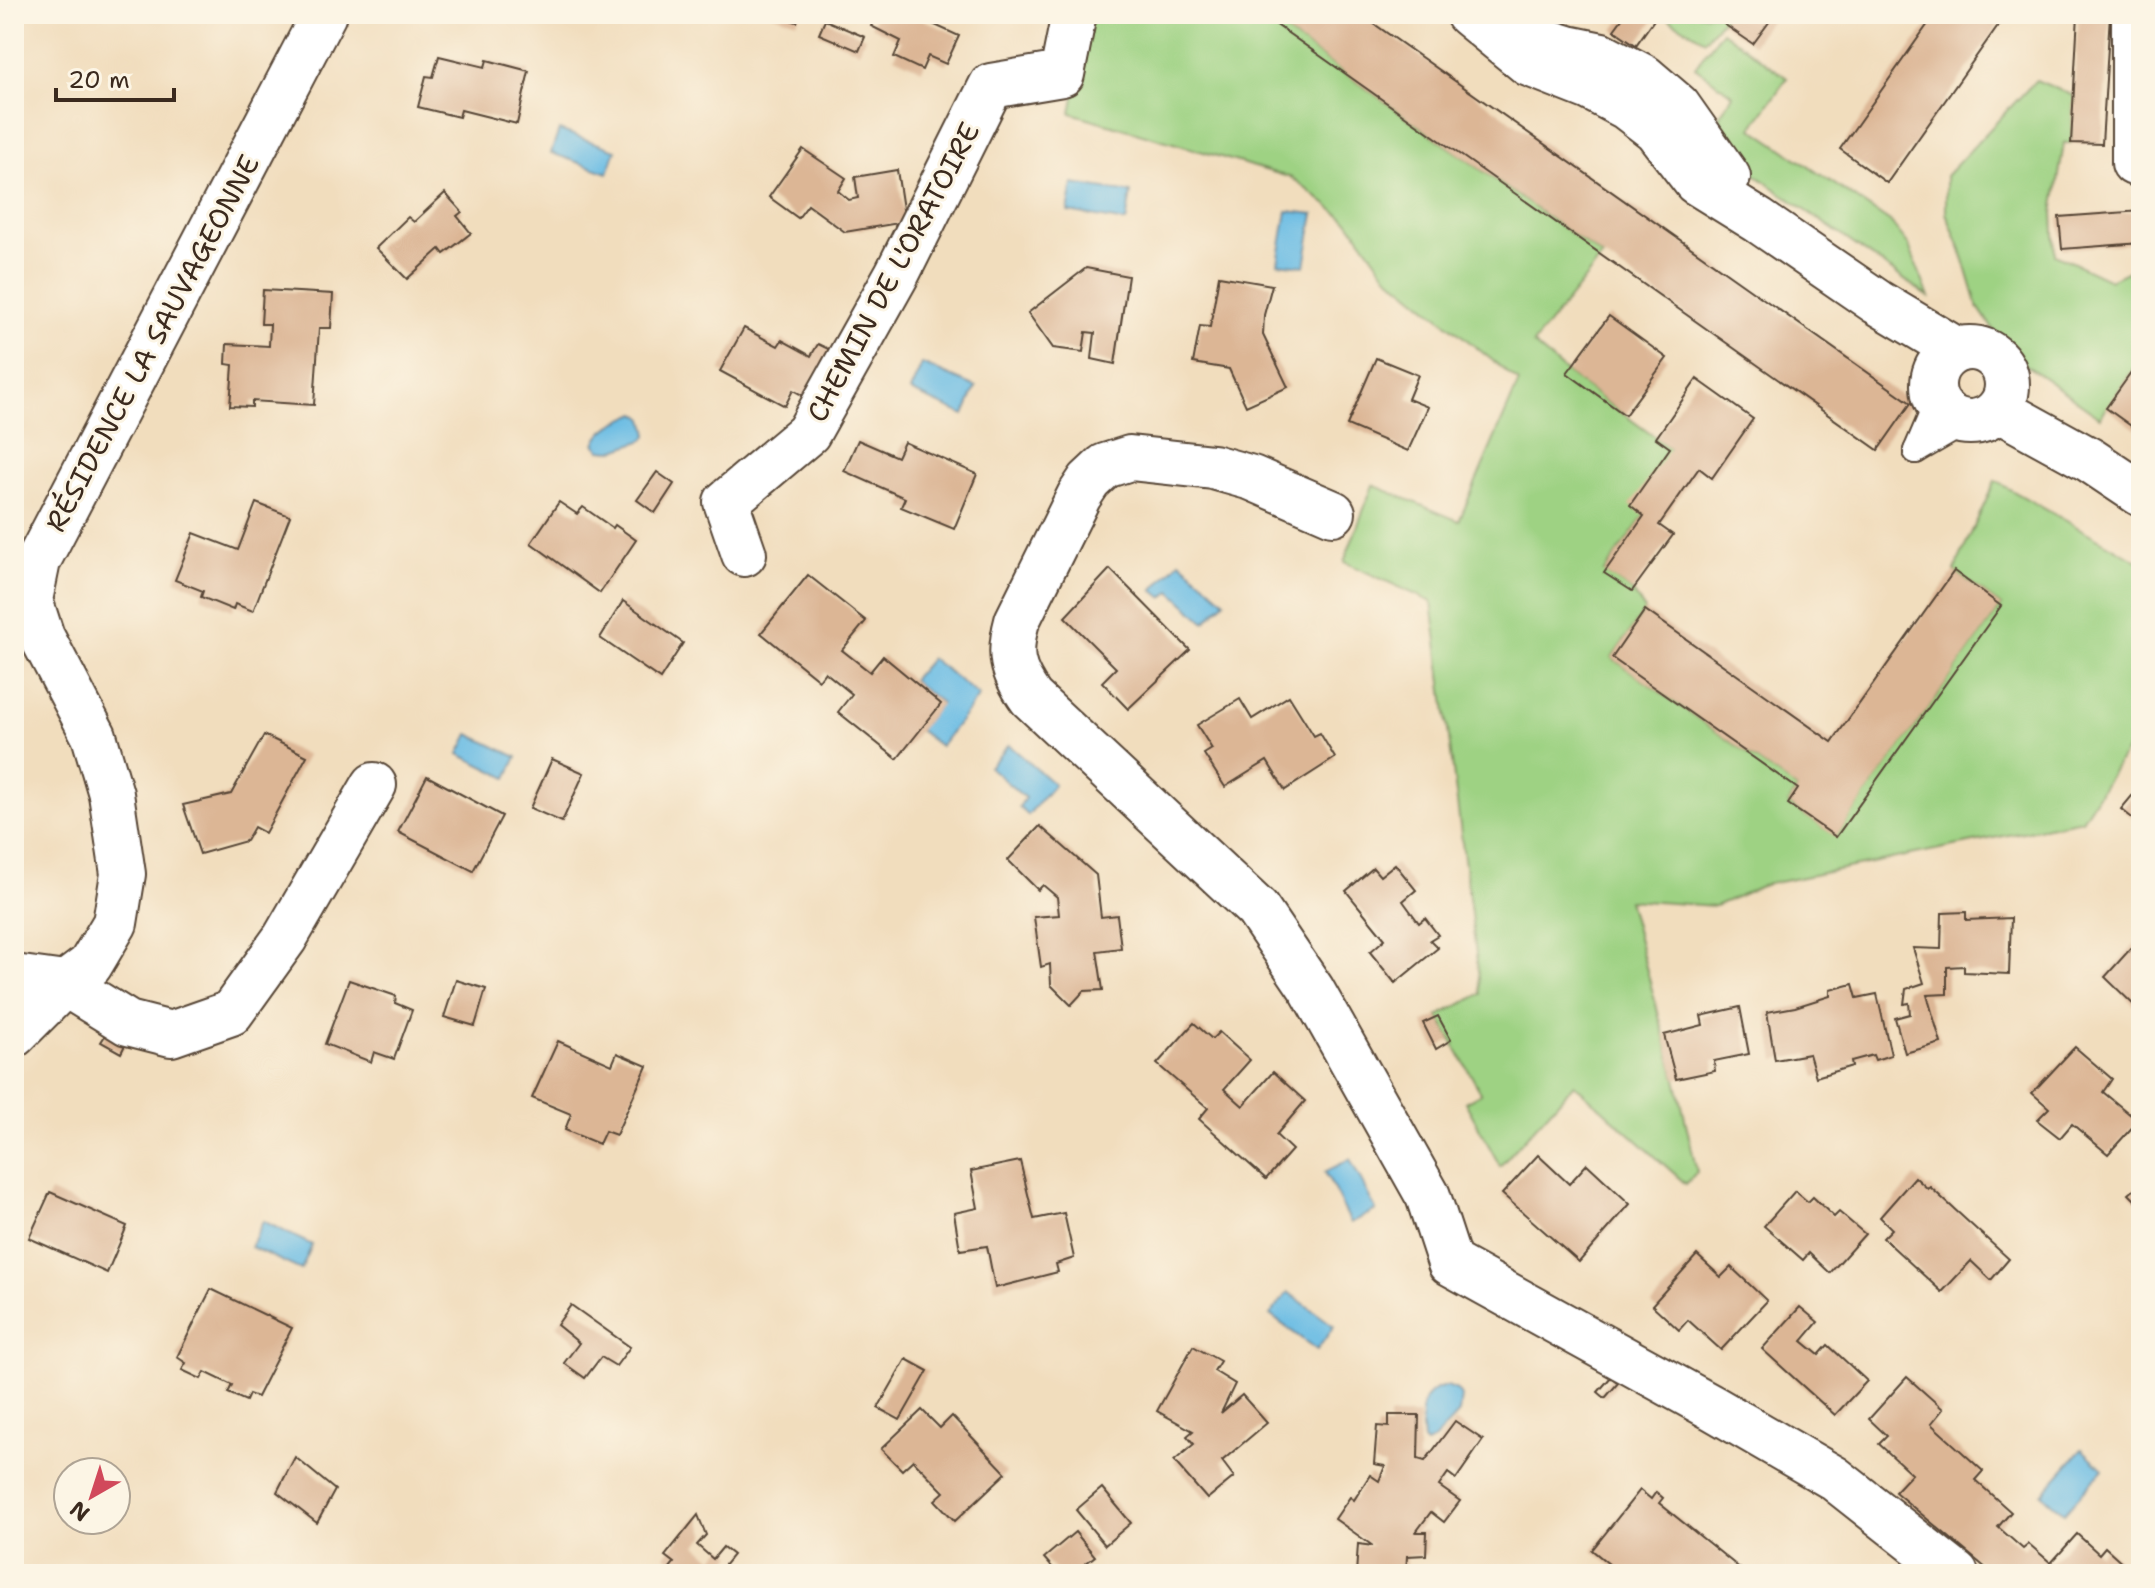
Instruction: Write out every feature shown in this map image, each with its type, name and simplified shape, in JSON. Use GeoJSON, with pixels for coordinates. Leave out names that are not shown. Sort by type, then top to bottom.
{"type":"FeatureCollection","features":[{"type":"Feature","properties":{"kind":"street","name":"RÉSIDENCE LA SAUVAGEONNE"},"geometry":{"type":"LineString","coordinates":[[14,1035],[65,984],[90,965],[115,923],[123,874],[111,794],[94,736],[42,637],[30,600],[38,561],[324,14]]}},
{"type":"Feature","properties":{"kind":"street","name":"CHEMIN DE L'ORATOIRE"},"geometry":{"type":"LineString","coordinates":[[744,554],[726,502],[808,433],[897,274],[991,86],[1062,74],[1074,14]]}},
{"type":"Feature","properties":{"kind":"street"},"geometry":{"type":"LineString","coordinates":[[1469,14],[1536,39],[1602,55],[1644,77],[1678,106],[1759,221],[1877,302],[1908,336],[1967,389],[2090,460],[2141,494]]}},
{"type":"Feature","properties":{"kind":"street"},"geometry":{"type":"LineString","coordinates":[[2134,14],[2134,163],[2141,163]]}},
{"type":"Feature","properties":{"kind":"street"},"geometry":{"type":"LineString","coordinates":[[1333,513],[1252,478],[1213,467],[1130,458],[1105,466],[1079,496],[1017,621],[1011,641],[1017,678],[1031,698],[1257,909],[1312,990],[1428,1196],[1450,1263],[1834,1478],[1956,1574]]}},
{"type":"Feature","properties":{"kind":"street"},"geometry":{"type":"LineString","coordinates":[[14,977],[65,984],[128,1023],[171,1034],[231,1013],[285,938],[374,785]]}},
{"type":"Feature","properties":{"kind":"green space"},"geometry":{"type":"Polygon","coordinates":[[[1089,14],[1261,14],[1603,256],[1533,344],[1567,373],[1670,448],[1644,516],[1604,572],[1632,591],[1645,610],[1612,658],[1798,789],[1788,804],[1836,836],[2001,606],[1954,571],[1995,481],[2138,561],[2141,557],[2141,727],[2082,820],[1764,885],[1715,906],[1628,900],[1676,1079],[1697,1172],[1686,1184],[1574,1084],[1500,1166],[1465,1102],[1481,1093],[1438,1016],[1481,994],[1432,602],[1344,562],[1373,485],[1459,521],[1519,382],[1387,275],[1349,222],[1292,178],[1071,113],[1089,14]]]}},
{"type":"Feature","properties":{"kind":"green space"},"geometry":{"type":"Polygon","coordinates":[[[1660,14],[1727,14],[1705,40],[1660,14]]]}},
{"type":"Feature","properties":{"kind":"green space"},"geometry":{"type":"Polygon","coordinates":[[[1722,31],[1787,78],[1752,128],[1890,222],[1909,246],[1929,297],[1750,171],[1729,143],[1719,116],[1733,95],[1695,67],[1722,31]]]}},
{"type":"Feature","properties":{"kind":"green space"},"geometry":{"type":"Polygon","coordinates":[[[2036,80],[2074,96],[2071,143],[2064,143],[2053,213],[2055,254],[2110,280],[2141,265],[2141,359],[2100,417],[2009,353],[1978,307],[1946,213],[1946,176],[2036,80]]]}},
{"type":"Feature","properties":{"kind":"water"},"geometry":{"type":"Polygon","coordinates":[[[559,130],[616,150],[608,173],[551,153],[559,130]]]}},
{"type":"Feature","properties":{"kind":"water"},"geometry":{"type":"Polygon","coordinates":[[[1073,184],[1131,193],[1126,222],[1068,212],[1073,184]]]}},
{"type":"Feature","properties":{"kind":"water"},"geometry":{"type":"Polygon","coordinates":[[[1287,211],[1314,214],[1305,266],[1278,263],[1287,211]]]}},
{"type":"Feature","properties":{"kind":"water"},"geometry":{"type":"Polygon","coordinates":[[[922,364],[976,387],[964,415],[910,391],[922,364]]]}},
{"type":"Feature","properties":{"kind":"water"},"geometry":{"type":"Polygon","coordinates":[[[637,413],[644,419],[648,434],[644,440],[612,451],[601,450],[595,444],[607,428],[637,413]]]}},
{"type":"Feature","properties":{"kind":"water"},"geometry":{"type":"Polygon","coordinates":[[[1180,561],[1225,601],[1205,622],[1171,591],[1163,598],[1153,590],[1180,561]]]}},
{"type":"Feature","properties":{"kind":"water"},"geometry":{"type":"Polygon","coordinates":[[[931,658],[979,696],[940,746],[919,730],[941,703],[912,680],[931,658]]]}},
{"type":"Feature","properties":{"kind":"water"},"geometry":{"type":"Polygon","coordinates":[[[469,734],[517,757],[507,778],[459,754],[469,734]]]}},
{"type":"Feature","properties":{"kind":"water"},"geometry":{"type":"Polygon","coordinates":[[[1009,745],[1054,784],[1028,815],[1019,807],[1025,798],[989,767],[1009,745]]]}},
{"type":"Feature","properties":{"kind":"water"},"geometry":{"type":"Polygon","coordinates":[[[1350,1159],[1376,1210],[1351,1223],[1325,1172],[1350,1159]]]}},
{"type":"Feature","properties":{"kind":"water"},"geometry":{"type":"Polygon","coordinates":[[[263,1221],[312,1245],[301,1270],[251,1247],[263,1221]]]}},
{"type":"Feature","properties":{"kind":"water"},"geometry":{"type":"Polygon","coordinates":[[[1288,1292],[1334,1326],[1317,1350],[1270,1315],[1288,1292]]]}},
{"type":"Feature","properties":{"kind":"water"},"geometry":{"type":"Polygon","coordinates":[[[1447,1386],[1457,1390],[1461,1396],[1459,1413],[1433,1441],[1426,1444],[1422,1423],[1425,1399],[1430,1393],[1447,1386]]]}},
{"type":"Feature","properties":{"kind":"water"},"geometry":{"type":"Polygon","coordinates":[[[2082,1449],[2103,1469],[2064,1513],[2042,1494],[2082,1449]]]}},
{"type":"Feature","properties":{"kind":"building"},"geometry":{"type":"Polygon","coordinates":[[[771,14],[800,14],[797,22],[771,14]]]}},
{"type":"Feature","properties":{"kind":"building"},"geometry":{"type":"Polygon","coordinates":[[[876,14],[911,14],[959,36],[946,64],[928,56],[922,70],[894,57],[901,41],[871,26],[876,14]]]}},
{"type":"Feature","properties":{"kind":"building"},"geometry":{"type":"Polygon","coordinates":[[[1261,14],[1360,14],[1911,403],[1878,450],[1261,14]]]}},
{"type":"Feature","properties":{"kind":"building"},"geometry":{"type":"Polygon","coordinates":[[[1613,14],[1658,14],[1636,45],[1614,30],[1622,19],[1613,14]]]}},
{"type":"Feature","properties":{"kind":"building"},"geometry":{"type":"Polygon","coordinates":[[[1727,14],[1775,14],[1753,44],[1721,22],[1727,14]]]}},
{"type":"Feature","properties":{"kind":"building"},"geometry":{"type":"Polygon","coordinates":[[[1935,14],[2006,14],[1887,183],[1840,149],[1935,14]]]}},
{"type":"Feature","properties":{"kind":"building"},"geometry":{"type":"Polygon","coordinates":[[[2078,14],[2110,14],[2102,144],[2071,143],[2078,14]]]}},
{"type":"Feature","properties":{"kind":"building"},"geometry":{"type":"Polygon","coordinates":[[[825,20],[865,37],[859,51],[819,34],[825,20]]]}},
{"type":"Feature","properties":{"kind":"building"},"geometry":{"type":"Polygon","coordinates":[[[439,56],[485,67],[487,60],[529,71],[517,124],[461,110],[459,117],[418,107],[426,76],[433,77],[439,56]]]}},
{"type":"Feature","properties":{"kind":"building"},"geometry":{"type":"Polygon","coordinates":[[[803,149],[846,178],[838,191],[849,200],[858,198],[855,177],[897,170],[905,222],[845,232],[808,205],[798,218],[769,197],[803,149]]]}},
{"type":"Feature","properties":{"kind":"building"},"geometry":{"type":"Polygon","coordinates":[[[445,193],[462,212],[457,216],[471,233],[444,254],[440,249],[407,279],[376,248],[408,217],[414,222],[445,193]]]}},
{"type":"Feature","properties":{"kind":"building"},"geometry":{"type":"Polygon","coordinates":[[[2141,211],[2141,243],[2062,249],[2059,217],[2141,211]]]}},
{"type":"Feature","properties":{"kind":"building"},"geometry":{"type":"Polygon","coordinates":[[[1086,268],[1128,276],[1115,364],[1092,359],[1095,333],[1086,332],[1083,352],[1053,348],[1028,313],[1086,268]]]}},
{"type":"Feature","properties":{"kind":"building"},"geometry":{"type":"Polygon","coordinates":[[[1219,276],[1272,285],[1264,315],[1263,335],[1288,387],[1246,406],[1229,369],[1193,363],[1200,326],[1210,327],[1219,276]]]}},
{"type":"Feature","properties":{"kind":"building"},"geometry":{"type":"Polygon","coordinates":[[[263,290],[333,294],[331,328],[319,328],[314,405],[252,401],[252,407],[230,406],[233,365],[226,364],[227,344],[269,346],[270,324],[261,324],[263,290]]]}},
{"type":"Feature","properties":{"kind":"building"},"geometry":{"type":"Polygon","coordinates":[[[1609,316],[1667,358],[1625,415],[1567,373],[1609,316]]]}},
{"type":"Feature","properties":{"kind":"building"},"geometry":{"type":"Polygon","coordinates":[[[744,328],[778,346],[782,340],[811,356],[818,344],[841,355],[815,402],[793,390],[785,406],[720,371],[744,328]]]}},
{"type":"Feature","properties":{"kind":"building"},"geometry":{"type":"Polygon","coordinates":[[[1376,358],[1418,375],[1408,399],[1428,407],[1408,451],[1347,425],[1376,358]]]}},
{"type":"Feature","properties":{"kind":"building"},"geometry":{"type":"Polygon","coordinates":[[[2141,359],[2141,433],[2106,408],[2141,359]]]}},
{"type":"Feature","properties":{"kind":"building"},"geometry":{"type":"Polygon","coordinates":[[[1697,379],[1753,419],[1712,478],[1699,468],[1659,525],[1673,535],[1632,591],[1604,573],[1644,516],[1630,505],[1670,448],[1656,438],[1697,379]]]}},
{"type":"Feature","properties":{"kind":"building"},"geometry":{"type":"Polygon","coordinates":[[[858,440],[897,457],[904,442],[977,474],[954,529],[901,507],[905,498],[844,471],[858,440]]]}},
{"type":"Feature","properties":{"kind":"building"},"geometry":{"type":"Polygon","coordinates":[[[657,472],[674,484],[655,513],[637,500],[657,472]]]}},
{"type":"Feature","properties":{"kind":"building"},"geometry":{"type":"Polygon","coordinates":[[[559,502],[577,514],[583,507],[636,540],[600,593],[531,543],[559,502]]]}},
{"type":"Feature","properties":{"kind":"building"},"geometry":{"type":"Polygon","coordinates":[[[256,503],[290,516],[253,611],[235,604],[233,610],[201,597],[203,591],[175,580],[194,533],[238,550],[256,503]]]}},
{"type":"Feature","properties":{"kind":"building"},"geometry":{"type":"Polygon","coordinates":[[[1110,569],[1190,650],[1128,709],[1102,682],[1116,668],[1065,617],[1110,569]]]}},
{"type":"Feature","properties":{"kind":"building"},"geometry":{"type":"Polygon","coordinates":[[[1954,571],[2001,606],[1836,837],[1788,804],[1798,789],[1612,658],[1645,610],[1832,742],[1954,571]]]}},
{"type":"Feature","properties":{"kind":"building"},"geometry":{"type":"Polygon","coordinates":[[[808,575],[866,621],[842,650],[870,672],[883,656],[941,704],[897,759],[838,712],[852,694],[825,672],[819,680],[761,633],[808,575]]]}},
{"type":"Feature","properties":{"kind":"building"},"geometry":{"type":"Polygon","coordinates":[[[623,601],[683,643],[660,679],[600,638],[623,601]]]}},
{"type":"Feature","properties":{"kind":"building"},"geometry":{"type":"Polygon","coordinates":[[[1289,696],[1314,736],[1320,733],[1335,758],[1285,790],[1267,761],[1225,787],[1204,754],[1212,749],[1197,725],[1240,699],[1252,719],[1289,696]]]}},
{"type":"Feature","properties":{"kind":"building"},"geometry":{"type":"Polygon","coordinates":[[[264,735],[307,756],[265,833],[254,827],[246,841],[200,854],[183,805],[231,794],[264,735]]]}},
{"type":"Feature","properties":{"kind":"building"},"geometry":{"type":"Polygon","coordinates":[[[552,759],[584,773],[562,822],[530,808],[552,759]]]}},
{"type":"Feature","properties":{"kind":"building"},"geometry":{"type":"Polygon","coordinates":[[[427,776],[502,816],[473,871],[398,832],[427,776]]]}},
{"type":"Feature","properties":{"kind":"building"},"geometry":{"type":"Polygon","coordinates":[[[2141,785],[2141,825],[2121,809],[2141,785]]]}},
{"type":"Feature","properties":{"kind":"building"},"geometry":{"type":"Polygon","coordinates":[[[1040,826],[1096,875],[1101,917],[1117,915],[1121,948],[1097,951],[1103,990],[1084,991],[1071,1005],[1051,985],[1050,964],[1041,967],[1034,917],[1059,915],[1057,897],[1043,885],[1038,890],[1008,860],[1040,826]]]}},
{"type":"Feature","properties":{"kind":"building"},"geometry":{"type":"Polygon","coordinates":[[[1395,864],[1416,890],[1403,901],[1419,923],[1425,918],[1438,935],[1430,940],[1438,948],[1395,983],[1370,952],[1385,939],[1346,891],[1373,868],[1380,876],[1395,864]]]}},
{"type":"Feature","properties":{"kind":"building"},"geometry":{"type":"Polygon","coordinates":[[[1966,912],[1966,920],[2011,918],[2009,974],[1964,972],[1964,966],[1947,967],[1947,994],[1927,995],[1941,1043],[1905,1053],[1895,1018],[1910,1014],[1909,1003],[1904,1004],[1906,989],[1924,983],[1913,948],[1941,949],[1942,913],[1966,912]]]}},
{"type":"Feature","properties":{"kind":"building"},"geometry":{"type":"Polygon","coordinates":[[[2141,937],[2141,1021],[2134,1015],[2139,1010],[2105,977],[2141,937]]]}},
{"type":"Feature","properties":{"kind":"building"},"geometry":{"type":"Polygon","coordinates":[[[349,980],[396,996],[395,1003],[412,1010],[394,1059],[374,1052],[371,1062],[325,1044],[349,980]]]}},
{"type":"Feature","properties":{"kind":"building"},"geometry":{"type":"Polygon","coordinates":[[[456,980],[486,989],[475,1026],[444,1017],[456,980]]]}},
{"type":"Feature","properties":{"kind":"building"},"geometry":{"type":"Polygon","coordinates":[[[1853,984],[1857,998],[1877,994],[1891,1055],[1875,1060],[1873,1055],[1851,1061],[1852,1066],[1816,1077],[1809,1054],[1775,1060],[1767,1012],[1830,996],[1830,990],[1853,984]]]}},
{"type":"Feature","properties":{"kind":"building"},"geometry":{"type":"Polygon","coordinates":[[[1740,1007],[1749,1054],[1714,1061],[1715,1071],[1676,1079],[1664,1035],[1703,1025],[1701,1016],[1740,1007]]]}},
{"type":"Feature","properties":{"kind":"building"},"geometry":{"type":"Polygon","coordinates":[[[1438,1016],[1451,1040],[1436,1049],[1423,1023],[1438,1016]]]}},
{"type":"Feature","properties":{"kind":"building"},"geometry":{"type":"Polygon","coordinates":[[[1194,1023],[1212,1039],[1219,1032],[1250,1060],[1224,1089],[1243,1106],[1273,1072],[1305,1101],[1276,1135],[1292,1150],[1266,1179],[1199,1119],[1208,1108],[1157,1064],[1194,1023]]]}},
{"type":"Feature","properties":{"kind":"building"},"geometry":{"type":"Polygon","coordinates":[[[108,1031],[127,1041],[121,1053],[101,1042],[108,1031]]]}},
{"type":"Feature","properties":{"kind":"building"},"geometry":{"type":"Polygon","coordinates":[[[558,1041],[612,1065],[617,1053],[647,1066],[616,1135],[605,1131],[599,1144],[565,1130],[571,1114],[532,1098],[558,1041]]]}},
{"type":"Feature","properties":{"kind":"building"},"geometry":{"type":"Polygon","coordinates":[[[2075,1047],[2112,1079],[2103,1092],[2138,1121],[2108,1154],[2072,1124],[2060,1138],[2037,1120],[2049,1108],[2032,1093],[2075,1047]]]}},
{"type":"Feature","properties":{"kind":"building"},"geometry":{"type":"Polygon","coordinates":[[[1538,1155],[1569,1184],[1587,1164],[1630,1204],[1579,1262],[1502,1194],[1538,1155]]]}},
{"type":"Feature","properties":{"kind":"building"},"geometry":{"type":"Polygon","coordinates":[[[1020,1161],[1034,1219],[1064,1213],[1074,1258],[1056,1264],[1058,1272],[995,1288],[987,1246],[960,1250],[954,1213],[978,1208],[971,1171],[1020,1161]]]}},
{"type":"Feature","properties":{"kind":"building"},"geometry":{"type":"Polygon","coordinates":[[[1915,1177],[2009,1259],[1991,1280],[1971,1261],[1942,1292],[1883,1238],[1892,1229],[1880,1217],[1915,1177]]]}},
{"type":"Feature","properties":{"kind":"building"},"geometry":{"type":"Polygon","coordinates":[[[2141,1184],[2141,1206],[2129,1194],[2141,1184]]]}},
{"type":"Feature","properties":{"kind":"building"},"geometry":{"type":"Polygon","coordinates":[[[1795,1191],[1808,1202],[1813,1197],[1834,1217],[1839,1212],[1865,1234],[1830,1273],[1809,1253],[1803,1260],[1764,1226],[1795,1191]]]}},
{"type":"Feature","properties":{"kind":"building"},"geometry":{"type":"Polygon","coordinates":[[[50,1192],[127,1226],[107,1273],[29,1238],[50,1192]]]}},
{"type":"Feature","properties":{"kind":"building"},"geometry":{"type":"Polygon","coordinates":[[[1697,1255],[1721,1277],[1731,1267],[1767,1301],[1721,1350],[1688,1320],[1679,1330],[1652,1305],[1697,1255]]]}},
{"type":"Feature","properties":{"kind":"building"},"geometry":{"type":"Polygon","coordinates":[[[211,1289],[292,1328],[257,1397],[249,1394],[246,1401],[228,1393],[232,1385],[205,1372],[201,1379],[182,1370],[186,1363],[177,1357],[211,1289]]]}},
{"type":"Feature","properties":{"kind":"building"},"geometry":{"type":"Polygon","coordinates":[[[571,1305],[630,1347],[616,1366],[601,1357],[585,1378],[564,1363],[579,1343],[557,1325],[571,1305]]]}},
{"type":"Feature","properties":{"kind":"building"},"geometry":{"type":"Polygon","coordinates":[[[1800,1307],[1818,1322],[1802,1341],[1819,1355],[1828,1345],[1867,1381],[1835,1415],[1762,1349],[1800,1307]]]}},
{"type":"Feature","properties":{"kind":"building"},"geometry":{"type":"Polygon","coordinates":[[[1193,1346],[1220,1361],[1214,1371],[1235,1384],[1221,1413],[1242,1395],[1267,1423],[1222,1461],[1234,1477],[1207,1499],[1174,1461],[1194,1444],[1187,1436],[1193,1431],[1157,1411],[1193,1346]]]}},
{"type":"Feature","properties":{"kind":"building"},"geometry":{"type":"Polygon","coordinates":[[[906,1359],[928,1371],[900,1420],[878,1408],[906,1359]]]}},
{"type":"Feature","properties":{"kind":"building"},"geometry":{"type":"Polygon","coordinates":[[[1611,1377],[1618,1383],[1605,1398],[1598,1392],[1611,1377]]]}},
{"type":"Feature","properties":{"kind":"building"},"geometry":{"type":"Polygon","coordinates":[[[1907,1377],[1943,1409],[1931,1424],[1983,1471],[1975,1480],[2011,1512],[1998,1527],[2023,1549],[2029,1544],[2051,1563],[2077,1534],[2099,1554],[2105,1547],[2135,1574],[1993,1574],[1895,1492],[1912,1474],[1879,1444],[1887,1436],[1869,1419],[1907,1377]]]}},
{"type":"Feature","properties":{"kind":"building"},"geometry":{"type":"Polygon","coordinates":[[[922,1410],[940,1428],[952,1416],[1006,1473],[955,1521],[935,1500],[944,1492],[913,1460],[902,1470],[881,1449],[922,1410]]]}},
{"type":"Feature","properties":{"kind":"building"},"geometry":{"type":"Polygon","coordinates":[[[1389,1415],[1419,1415],[1418,1459],[1425,1461],[1455,1421],[1483,1440],[1456,1479],[1448,1473],[1439,1486],[1460,1501],[1444,1522],[1431,1512],[1416,1532],[1427,1532],[1426,1555],[1407,1556],[1406,1574],[1356,1574],[1358,1544],[1373,1546],[1335,1519],[1350,1497],[1354,1500],[1370,1475],[1379,1481],[1385,1466],[1374,1464],[1377,1426],[1389,1427],[1389,1415]]]}},
{"type":"Feature","properties":{"kind":"building"},"geometry":{"type":"Polygon","coordinates":[[[295,1457],[335,1490],[317,1523],[277,1492],[295,1457]]]}},
{"type":"Feature","properties":{"kind":"building"},"geometry":{"type":"Polygon","coordinates":[[[1102,1488],[1131,1523],[1105,1545],[1076,1510],[1102,1488]]]}},
{"type":"Feature","properties":{"kind":"building"},"geometry":{"type":"Polygon","coordinates":[[[1640,1490],[1651,1499],[1656,1492],[1663,1498],[1659,1503],[1747,1574],[1621,1574],[1592,1550],[1640,1490]]]}},
{"type":"Feature","properties":{"kind":"building"},"geometry":{"type":"Polygon","coordinates":[[[698,1515],[706,1535],[697,1545],[713,1559],[723,1547],[733,1555],[723,1567],[726,1569],[722,1574],[665,1574],[674,1563],[665,1556],[698,1515]]]}},
{"type":"Feature","properties":{"kind":"building"},"geometry":{"type":"Polygon","coordinates":[[[1075,1532],[1095,1556],[1080,1568],[1085,1574],[1058,1574],[1044,1558],[1075,1532]]]}}]}
